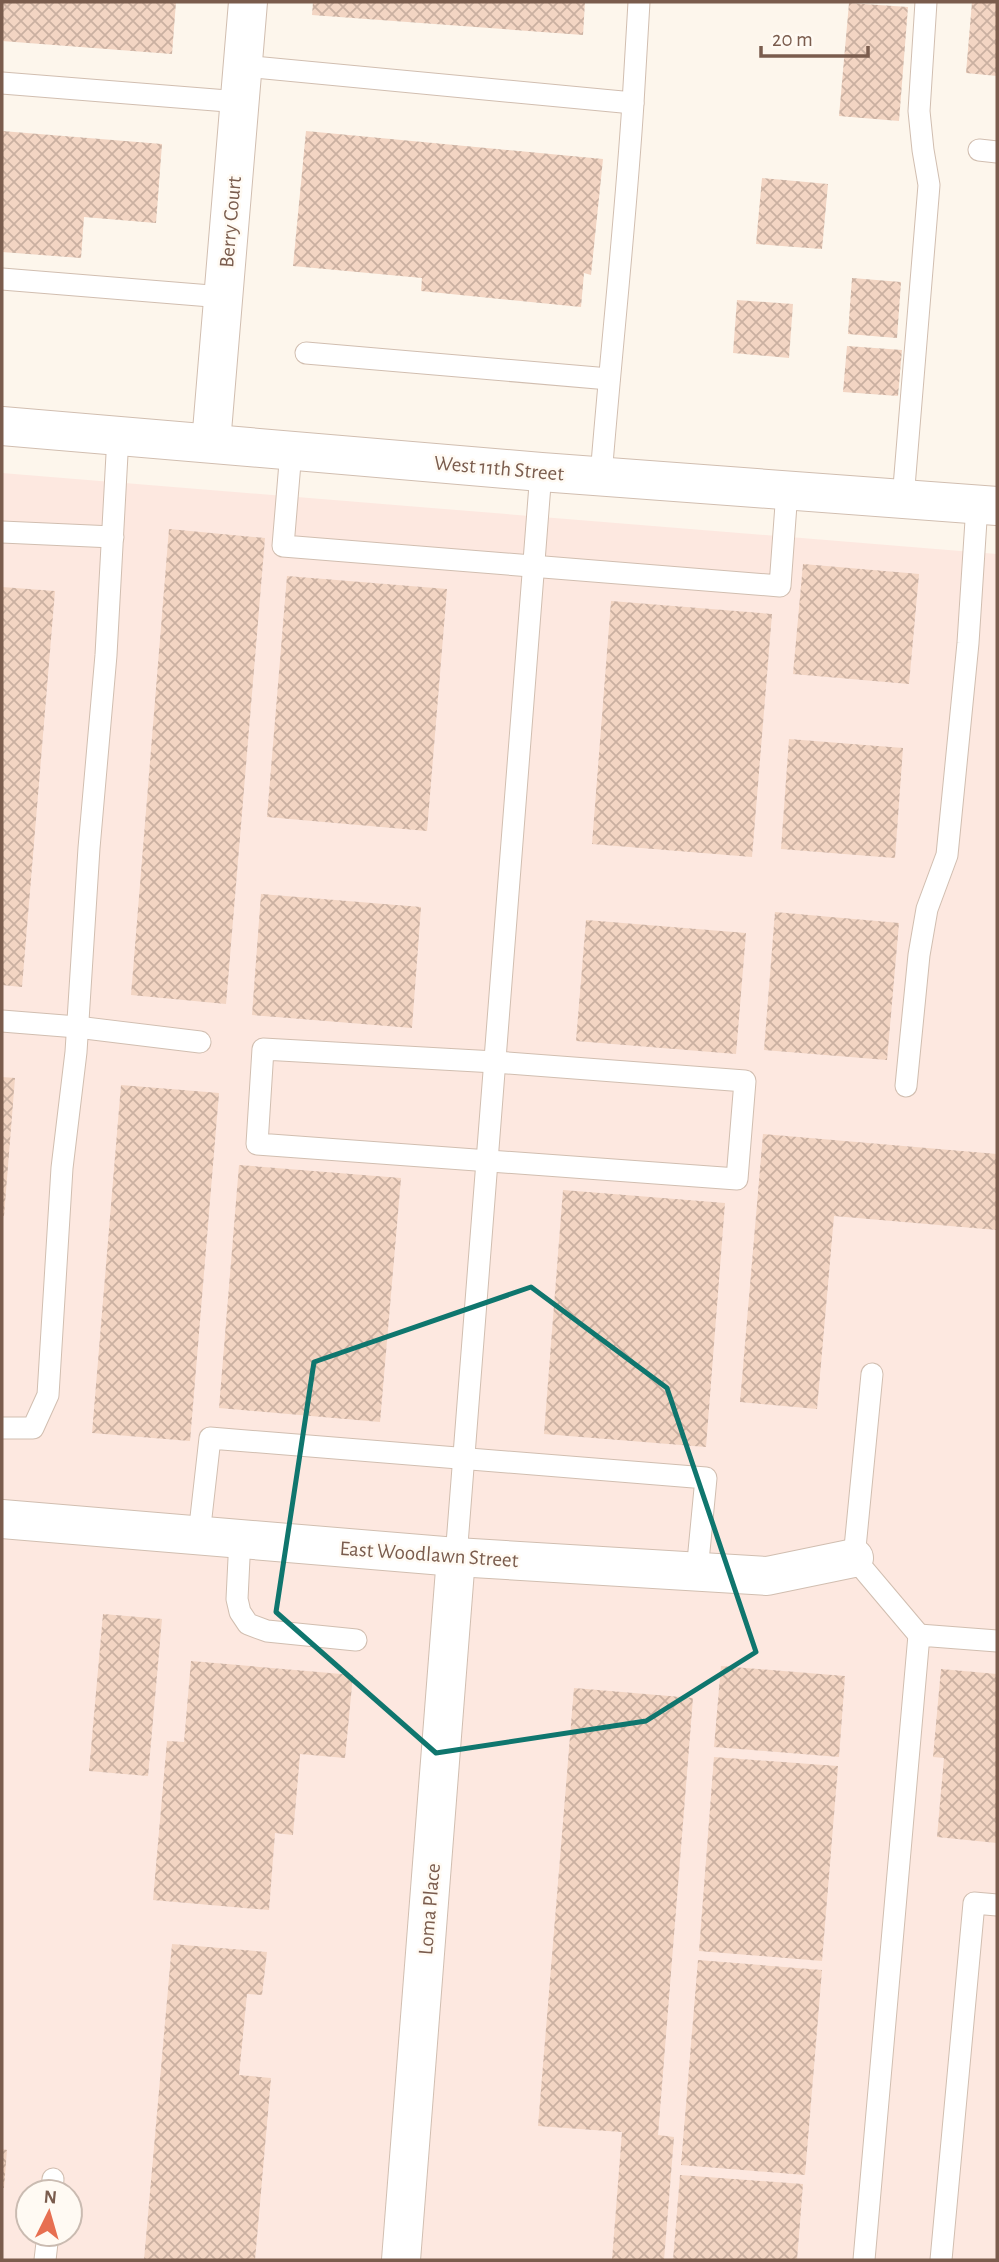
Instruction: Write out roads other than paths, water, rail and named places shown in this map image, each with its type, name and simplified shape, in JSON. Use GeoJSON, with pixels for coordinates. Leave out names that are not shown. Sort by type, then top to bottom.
{"type":"FeatureCollection","features":[{"type":"Feature","properties":{"kind":"street","name":"Berry Court"},"geometry":{"type":"LineString","coordinates":[[211,443],[248,2]]}},
{"type":"Feature","properties":{"kind":"street","name":"West 11th Street"},"geometry":{"type":"LineString","coordinates":[[2,426],[541,472],[987,506]]}},
{"type":"Feature","properties":{"kind":"street","name":"East Woodlawn Street"},"geometry":{"type":"LineString","coordinates":[[2,1519],[456,1557],[766,1576],[854,1558]]}},
{"type":"Feature","properties":{"kind":"street","name":"Loma Place"},"geometry":{"type":"LineString","coordinates":[[401,2260],[456,1557]]}},
{"type":"Feature","properties":{"kind":"lane"},"geometry":{"type":"LineString","coordinates":[[601,476],[629,173],[639,2]]}},
{"type":"Feature","properties":{"kind":"lane"},"geometry":{"type":"LineString","coordinates":[[903,499],[929,185],[919,111],[926,2]]}},
{"type":"Feature","properties":{"kind":"lane"},"geometry":{"type":"LineString","coordinates":[[2,83],[242,84],[633,103]]}},
{"type":"Feature","properties":{"kind":"lane"},"geometry":{"type":"LineString","coordinates":[[2,279],[223,297]]}},
{"type":"Feature","properties":{"kind":"lane"},"geometry":{"type":"LineString","coordinates":[[306,353],[609,379]]}},
{"type":"Feature","properties":{"kind":"lane"},"geometry":{"type":"LineString","coordinates":[[2,1428],[33,1427],[48,1395],[62,1168],[77,1027],[106,655],[118,436]]}},
{"type":"Feature","properties":{"kind":"lane"},"geometry":{"type":"LineString","coordinates":[[291,451],[283,546],[780,586],[787,491]]}},
{"type":"Feature","properties":{"kind":"lane"},"geometry":{"type":"LineString","coordinates":[[456,1557],[541,472]]}},
{"type":"Feature","properties":{"kind":"lane"},"geometry":{"type":"LineString","coordinates":[[906,1086],[919,955],[928,909],[947,855],[968,643],[987,506]]}},
{"type":"Feature","properties":{"kind":"lane"},"geometry":{"type":"LineString","coordinates":[[2,532],[113,537]]}},
{"type":"Feature","properties":{"kind":"lane"},"geometry":{"type":"LineString","coordinates":[[2,1021],[200,1042]]}},
{"type":"Feature","properties":{"kind":"lane"},"geometry":{"type":"LineString","coordinates":[[263,1049],[495,1062],[745,1081],[737,1179],[257,1144],[263,1049]]}},
{"type":"Feature","properties":{"kind":"lane"},"geometry":{"type":"LineString","coordinates":[[864,2260],[919,1635],[854,1558],[872,1374]]}},
{"type":"Feature","properties":{"kind":"lane"},"geometry":{"type":"LineString","coordinates":[[199,1535],[210,1438],[706,1478],[697,1572]]}},
{"type":"Feature","properties":{"kind":"lane"},"geometry":{"type":"LineString","coordinates":[[240,1538],[237,1600],[240,1612],[248,1624],[267,1631],[356,1640]]}},
{"type":"Feature","properties":{"kind":"lane"},"geometry":{"type":"LineString","coordinates":[[919,1635],[997,1641]]}},
{"type":"Feature","properties":{"kind":"lane"},"geometry":{"type":"LineString","coordinates":[[941,2260],[974,1903],[997,1905]]}}]}
